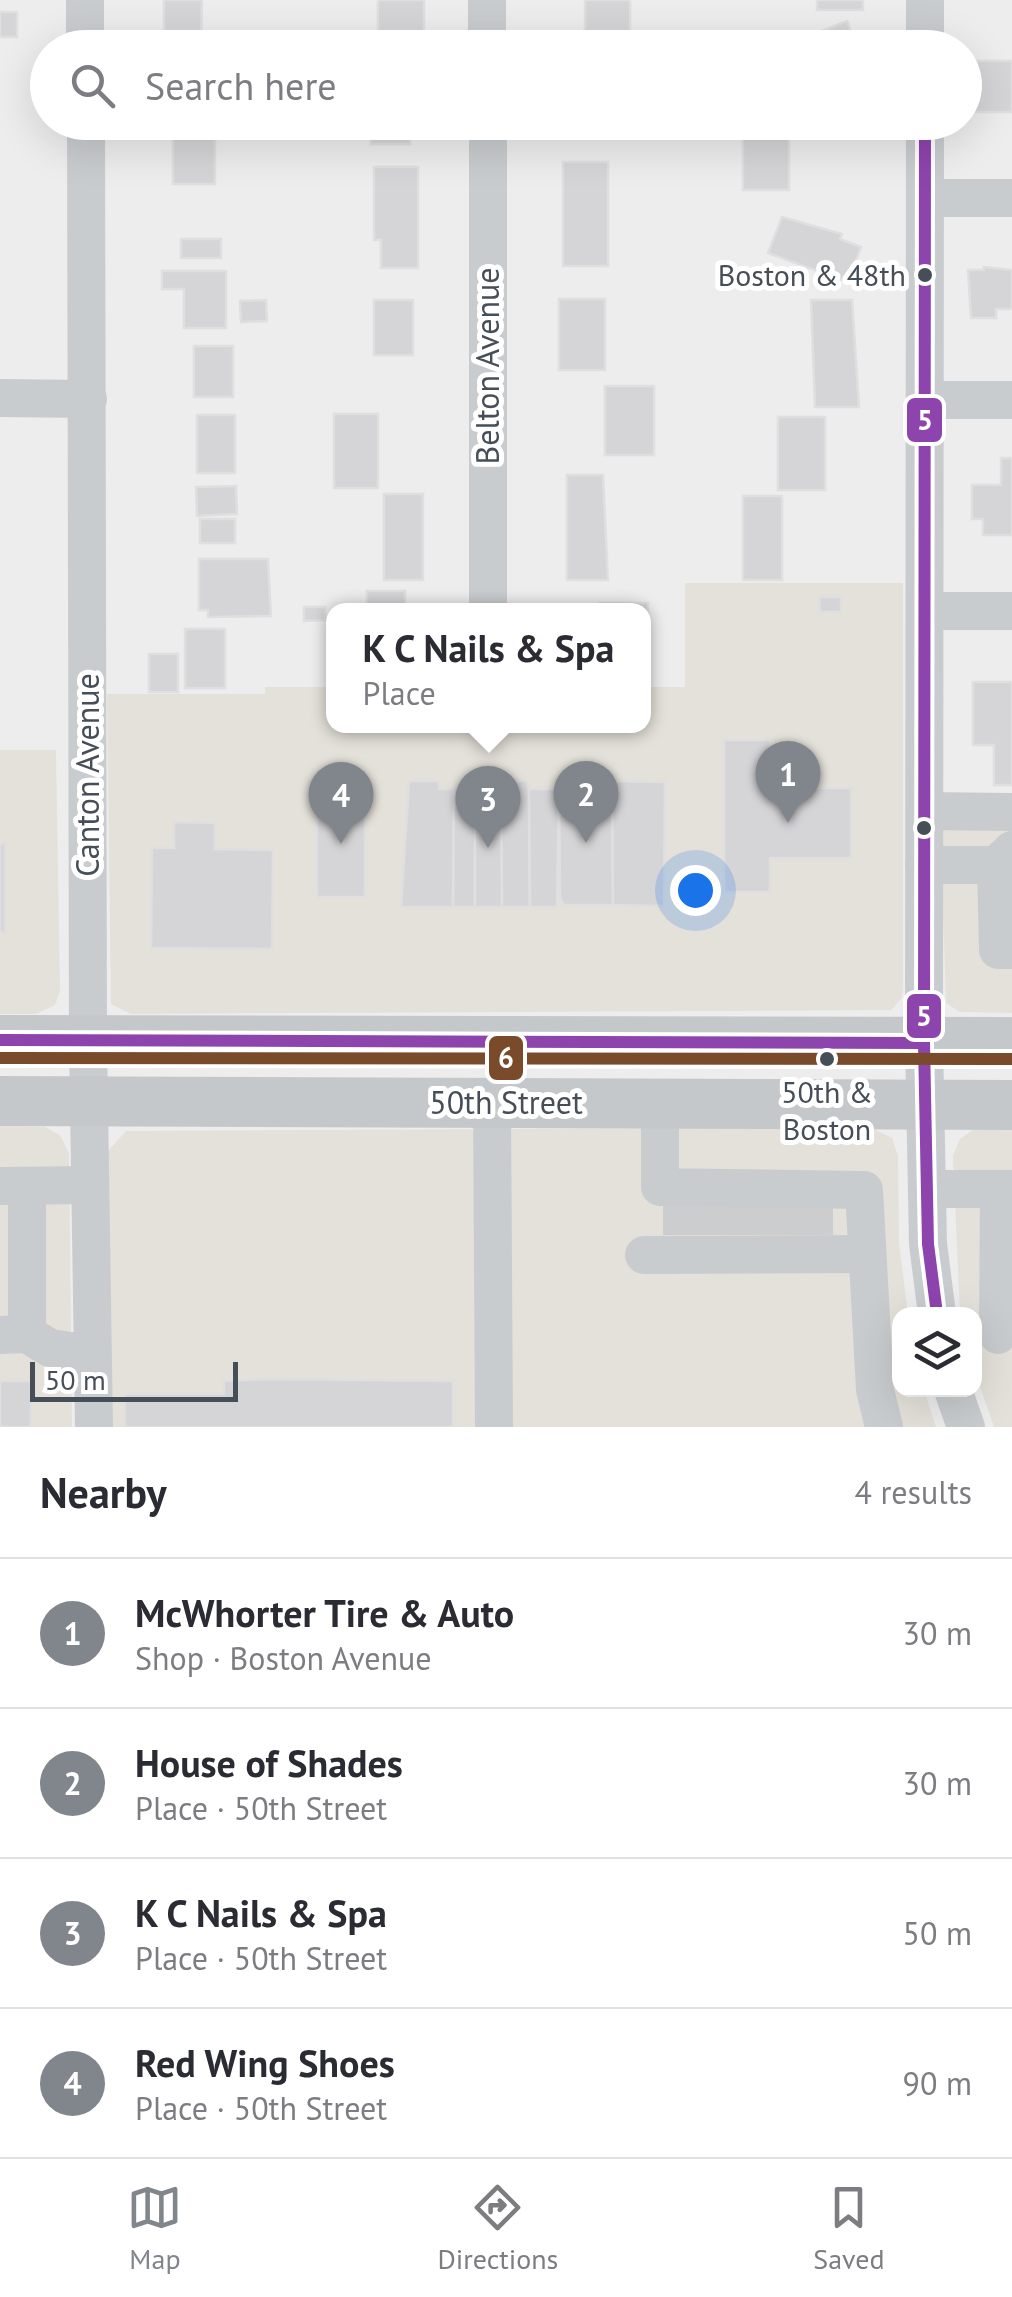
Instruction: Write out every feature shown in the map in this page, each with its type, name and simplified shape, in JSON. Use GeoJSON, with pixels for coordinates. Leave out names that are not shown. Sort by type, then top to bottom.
{"type":"FeatureCollection","features":[{"type":"Feature","properties":{"kind":"main road","name":"50th Street"},"geometry":{"type":"LineString","coordinates":[[0,1040],[1012,1042]]}},
{"type":"Feature","properties":{"kind":"main road","name":"50th Street"},"geometry":{"type":"LineString","coordinates":[[0,1101],[1012,1105]]}},
{"type":"Feature","properties":{"kind":"street"},"geometry":{"type":"LineString","coordinates":[[85,0],[85,30]]}},
{"type":"Feature","properties":{"kind":"street"},"geometry":{"type":"LineString","coordinates":[[488,0],[488,30]]}},
{"type":"Feature","properties":{"kind":"street"},"geometry":{"type":"LineString","coordinates":[[925,0],[925,30]]}},
{"type":"Feature","properties":{"kind":"street","name":"Canton Avenue"},"geometry":{"type":"LineString","coordinates":[[86,140],[88,1102],[94,1427]]}},
{"type":"Feature","properties":{"kind":"street","name":"Belton Avenue"},"geometry":{"type":"LineString","coordinates":[[488,140],[488,603]]}},
{"type":"Feature","properties":{"kind":"street"},"geometry":{"type":"LineString","coordinates":[[925,140],[924,1043],[927,1181],[936,1307]]}},
{"type":"Feature","properties":{"kind":"street"},"geometry":{"type":"LineString","coordinates":[[925,198],[1012,198]]}},
{"type":"Feature","properties":{"kind":"street"},"geometry":{"type":"LineString","coordinates":[[0,398],[88,399]]}},
{"type":"Feature","properties":{"kind":"street"},"geometry":{"type":"LineString","coordinates":[[925,400],[1012,400]]}},
{"type":"Feature","properties":{"kind":"street"},"geometry":{"type":"LineString","coordinates":[[925,611],[1012,611]]}},
{"type":"Feature","properties":{"kind":"street"},"geometry":{"type":"LineString","coordinates":[[925,812],[1012,812]]}},
{"type":"Feature","properties":{"kind":"street"},"geometry":{"type":"LineString","coordinates":[[924,866],[1004,858],[998,950],[1012,950]]}},
{"type":"Feature","properties":{"kind":"street"},"geometry":{"type":"LineString","coordinates":[[492,1103],[494,1427]]}},
{"type":"Feature","properties":{"kind":"street"},"geometry":{"type":"LineString","coordinates":[[660,1104],[660,1188],[742,1222],[867,1254]]}},
{"type":"Feature","properties":{"kind":"street"},"geometry":{"type":"LineString","coordinates":[[742,1222],[864,1190],[927,1181],[1005,1189],[995,1335]]}},
{"type":"Feature","properties":{"kind":"street"},"geometry":{"type":"LineString","coordinates":[[90,1185],[14,1186],[14,1334],[50,1348],[92,1354]]}},
{"type":"Feature","properties":{"kind":"street"},"geometry":{"type":"LineString","coordinates":[[864,1190],[875,1390],[884,1427]]}},
{"type":"Feature","properties":{"kind":"street"},"geometry":{"type":"LineString","coordinates":[[955,1397],[966,1427]]}},
{"type":"Feature","properties":{"kind":"shaded area"},"geometry":{"type":"Polygon","coordinates":[[[685,583],[903,583],[903,986],[902,998],[891,1010],[131,1014],[111,1004],[107,694],[265,694],[265,687],[326,687],[326,733],[651,733],[651,687],[685,687],[685,583]]]}},
{"type":"Feature","properties":{"kind":"shaded area"},"geometry":{"type":"Polygon","coordinates":[[[0,750],[56,750],[60,991],[55,1005],[36,1014],[0,1014],[0,750]]]}},
{"type":"Feature","properties":{"kind":"shaded area"},"geometry":{"type":"Polygon","coordinates":[[[940,824],[1012,824],[1012,1013],[960,1012],[946,1003],[940,824]]]}},
{"type":"Feature","properties":{"kind":"shaded area"},"geometry":{"type":"Polygon","coordinates":[[[0,1126],[45,1127],[60,1135],[69,1153],[72,1427],[0,1427],[0,1126]]]}},
{"type":"Feature","properties":{"kind":"shaded area"},"geometry":{"type":"Polygon","coordinates":[[[870,1127],[892,1138],[898,1156],[899,1243],[907,1307],[892,1307],[892,1397],[926,1397],[936,1427],[110,1427],[108,1151],[126,1131],[870,1127]]]}},
{"type":"Feature","properties":{"kind":"shaded area"},"geometry":{"type":"Polygon","coordinates":[[[1012,1128],[1012,1427],[994,1427],[982,1392],[982,1307],[960,1307],[953,1156],[960,1139],[974,1129],[1012,1128]]]}},
{"type":"Feature","properties":{"kind":"building"},"geometry":{"type":"Polygon","coordinates":[[[164,0],[202,0],[201,30],[164,30],[164,0]]]}},
{"type":"Feature","properties":{"kind":"building"},"geometry":{"type":"Polygon","coordinates":[[[378,0],[424,0],[424,30],[378,30],[378,0]]]}},
{"type":"Feature","properties":{"kind":"building"},"geometry":{"type":"Polygon","coordinates":[[[585,0],[630,0],[630,30],[585,30],[585,0]]]}},
{"type":"Feature","properties":{"kind":"building"},"geometry":{"type":"Polygon","coordinates":[[[817,0],[863,0],[863,10],[817,10],[817,0]]]}},
{"type":"Feature","properties":{"kind":"building"},"geometry":{"type":"Polygon","coordinates":[[[0,12],[17,12],[17,37],[0,37],[0,12]]]}},
{"type":"Feature","properties":{"kind":"building"},"geometry":{"type":"Polygon","coordinates":[[[847,21],[850,30],[824,30],[847,21]]]}},
{"type":"Feature","properties":{"kind":"building"},"geometry":{"type":"Polygon","coordinates":[[[982,61],[1012,61],[1012,112],[982,112],[982,61]]]}},
{"type":"Feature","properties":{"kind":"building"},"geometry":{"type":"Polygon","coordinates":[[[173,140],[215,140],[215,184],[173,184],[173,140]]]}},
{"type":"Feature","properties":{"kind":"building"},"geometry":{"type":"Polygon","coordinates":[[[371,140],[410,140],[410,144],[371,144],[371,140]]]}},
{"type":"Feature","properties":{"kind":"building"},"geometry":{"type":"Polygon","coordinates":[[[743,140],[789,140],[789,190],[743,190],[743,140]]]}},
{"type":"Feature","properties":{"kind":"building"},"geometry":{"type":"Polygon","coordinates":[[[563,162],[608,162],[608,266],[563,266],[563,162]]]}},
{"type":"Feature","properties":{"kind":"building"},"geometry":{"type":"Polygon","coordinates":[[[374,167],[418,167],[418,268],[381,268],[381,240],[374,240],[374,167]]]}},
{"type":"Feature","properties":{"kind":"building"},"geometry":{"type":"Polygon","coordinates":[[[782,217],[842,234],[840,239],[861,247],[848,282],[768,253],[782,217]]]}},
{"type":"Feature","properties":{"kind":"building"},"geometry":{"type":"Polygon","coordinates":[[[181,239],[221,239],[221,258],[181,258],[181,239]]]}},
{"type":"Feature","properties":{"kind":"building"},"geometry":{"type":"Polygon","coordinates":[[[968,270],[1012,270],[1012,309],[996,309],[996,318],[971,318],[968,270]]]}},
{"type":"Feature","properties":{"kind":"building"},"geometry":{"type":"Polygon","coordinates":[[[162,271],[226,271],[226,328],[184,328],[184,289],[162,289],[162,271]]]}},
{"type":"Feature","properties":{"kind":"building"},"geometry":{"type":"Polygon","coordinates":[[[559,299],[605,299],[605,370],[559,370],[559,299]]]}},
{"type":"Feature","properties":{"kind":"building"},"geometry":{"type":"Polygon","coordinates":[[[266,300],[267,321],[241,322],[240,301],[266,300]]]}},
{"type":"Feature","properties":{"kind":"building"},"geometry":{"type":"Polygon","coordinates":[[[374,300],[413,300],[413,355],[374,355],[374,300]]]}},
{"type":"Feature","properties":{"kind":"building"},"geometry":{"type":"Polygon","coordinates":[[[811,300],[852,300],[859,407],[815,407],[811,300]]]}},
{"type":"Feature","properties":{"kind":"building"},"geometry":{"type":"Polygon","coordinates":[[[194,346],[233,346],[233,397],[194,397],[194,346]]]}},
{"type":"Feature","properties":{"kind":"building"},"geometry":{"type":"Polygon","coordinates":[[[605,386],[654,386],[654,455],[605,455],[605,386]]]}},
{"type":"Feature","properties":{"kind":"building"},"geometry":{"type":"Polygon","coordinates":[[[334,414],[378,414],[378,488],[334,488],[334,414]]]}},
{"type":"Feature","properties":{"kind":"building"},"geometry":{"type":"Polygon","coordinates":[[[197,415],[235,415],[235,473],[197,473],[197,415]]]}},
{"type":"Feature","properties":{"kind":"building"},"geometry":{"type":"Polygon","coordinates":[[[778,417],[825,417],[825,490],[778,490],[778,417]]]}},
{"type":"Feature","properties":{"kind":"building"},"geometry":{"type":"Polygon","coordinates":[[[1001,458],[1012,458],[1012,535],[983,535],[983,519],[972,519],[972,485],[1001,485],[1001,458]]]}},
{"type":"Feature","properties":{"kind":"building"},"geometry":{"type":"Polygon","coordinates":[[[567,475],[603,475],[608,580],[567,580],[567,475]]]}},
{"type":"Feature","properties":{"kind":"building"},"geometry":{"type":"Polygon","coordinates":[[[236,486],[237,514],[197,516],[196,487],[236,486]]]}},
{"type":"Feature","properties":{"kind":"building"},"geometry":{"type":"Polygon","coordinates":[[[384,494],[423,494],[423,580],[384,580],[384,494]]]}},
{"type":"Feature","properties":{"kind":"building"},"geometry":{"type":"Polygon","coordinates":[[[743,496],[782,496],[782,580],[743,580],[743,496]]]}},
{"type":"Feature","properties":{"kind":"building"},"geometry":{"type":"Polygon","coordinates":[[[200,519],[235,519],[235,543],[200,543],[200,519]]]}},
{"type":"Feature","properties":{"kind":"building"},"geometry":{"type":"Polygon","coordinates":[[[199,559],[268,559],[271,616],[208,617],[208,610],[199,610],[199,559]]]}},
{"type":"Feature","properties":{"kind":"building"},"geometry":{"type":"Polygon","coordinates":[[[367,591],[405,591],[405,603],[367,603],[367,591]]]}},
{"type":"Feature","properties":{"kind":"building"},"geometry":{"type":"Polygon","coordinates":[[[819,597],[841,597],[841,612],[820,612],[819,597]]]}},
{"type":"Feature","properties":{"kind":"building"},"geometry":{"type":"Polygon","coordinates":[[[304,607],[325,607],[325,620],[304,621],[304,607]]]}},
{"type":"Feature","properties":{"kind":"building"},"geometry":{"type":"Polygon","coordinates":[[[185,629],[225,629],[225,688],[185,688],[185,629]]]}},
{"type":"Feature","properties":{"kind":"building"},"geometry":{"type":"Polygon","coordinates":[[[149,654],[178,654],[178,692],[149,692],[149,654]]]}},
{"type":"Feature","properties":{"kind":"building"},"geometry":{"type":"Polygon","coordinates":[[[973,682],[1012,682],[1012,785],[994,785],[994,745],[973,745],[973,682]]]}},
{"type":"Feature","properties":{"kind":"building"},"geometry":{"type":"Polygon","coordinates":[[[724,740],[770,740],[770,788],[851,788],[851,858],[770,858],[770,892],[724,892],[724,740]]]}},
{"type":"Feature","properties":{"kind":"building"},"geometry":{"type":"Polygon","coordinates":[[[409,781],[439,781],[439,789],[454,789],[453,907],[401,907],[409,781]]]}},
{"type":"Feature","properties":{"kind":"building"},"geometry":{"type":"Polygon","coordinates":[[[501,781],[526,781],[529,789],[530,907],[502,907],[501,781]]]}},
{"type":"Feature","properties":{"kind":"building"},"geometry":{"type":"Polygon","coordinates":[[[559,781],[612,781],[613,905],[564,905],[560,898],[559,781]]]}},
{"type":"Feature","properties":{"kind":"building"},"geometry":{"type":"Polygon","coordinates":[[[612,781],[665,782],[664,906],[613,905],[612,781]]]}},
{"type":"Feature","properties":{"kind":"building"},"geometry":{"type":"Polygon","coordinates":[[[454,789],[475,789],[475,907],[453,907],[454,789]]]}},
{"type":"Feature","properties":{"kind":"building"},"geometry":{"type":"Polygon","coordinates":[[[475,789],[501,789],[502,907],[475,907],[475,789]]]}},
{"type":"Feature","properties":{"kind":"building"},"geometry":{"type":"Polygon","coordinates":[[[529,789],[559,789],[557,907],[530,907],[529,789]]]}},
{"type":"Feature","properties":{"kind":"building"},"geometry":{"type":"Polygon","coordinates":[[[317,791],[365,791],[365,897],[317,897],[317,791]]]}},
{"type":"Feature","properties":{"kind":"building"},"geometry":{"type":"Polygon","coordinates":[[[174,822],[215,823],[215,849],[273,850],[272,949],[151,948],[152,848],[174,848],[174,822]]]}},
{"type":"Feature","properties":{"kind":"building"},"geometry":{"type":"Polygon","coordinates":[[[0,844],[5,844],[5,932],[0,932],[0,844]]]}},
{"type":"Feature","properties":{"kind":"building"},"geometry":{"type":"Polygon","coordinates":[[[0,1381],[31,1381],[31,1427],[0,1427],[0,1381]]]}},
{"type":"Feature","properties":{"kind":"building"},"geometry":{"type":"Polygon","coordinates":[[[224,1381],[453,1381],[453,1427],[125,1427],[125,1394],[224,1394],[224,1381]]]}},
{"type":"Feature","properties":{"kind":"tunnel"},"geometry":{"type":"LineString","coordinates":[[682,1205],[682,1235]]}},
{"type":"Feature","properties":{"kind":"tunnel"},"geometry":{"type":"LineString","coordinates":[[714,1205],[714,1235]]}},
{"type":"Feature","properties":{"kind":"tunnel"},"geometry":{"type":"LineString","coordinates":[[747,1205],[747,1235]]}},
{"type":"Feature","properties":{"kind":"tunnel"},"geometry":{"type":"LineString","coordinates":[[778,1205],[778,1235]]}},
{"type":"Feature","properties":{"kind":"tunnel"},"geometry":{"type":"LineString","coordinates":[[814,1205],[814,1235]]}},
{"type":"Feature","properties":{"kind":"transit line","name":"5"},"geometry":{"type":"LineString","coordinates":[[925,140],[924,1043],[928,1244],[936,1307]]}},
{"type":"Feature","properties":{"kind":"transit line","name":"5"},"geometry":{"type":"LineString","coordinates":[[0,1040],[924,1043]]}},
{"type":"Feature","properties":{"kind":"transit line","name":"6"},"geometry":{"type":"LineString","coordinates":[[0,1058],[1012,1059]]}},
{"type":"Feature","properties":{"kind":"place","name":"Boston & 48th"},"geometry":{"type":"Point","coordinates":[925,275]}},
{"type":"Feature","properties":{"kind":"place","name":"McWhorter Tire & Auto"},"geometry":{"type":"Point","coordinates":[788,823]}},
{"type":"Feature","properties":{"kind":"place","name":"House of Shades"},"geometry":{"type":"Point","coordinates":[586,843]}},
{"type":"Feature","properties":{"kind":"place","name":"Red Wing Shoes"},"geometry":{"type":"Point","coordinates":[341,844]}},
{"type":"Feature","properties":{"kind":"place","name":"K C Nails & Spa"},"geometry":{"type":"Point","coordinates":[488,848]}},
{"type":"Feature","properties":{"kind":"place","name":"50th & Boston"},"geometry":{"type":"Point","coordinates":[827,1059]}}]}
